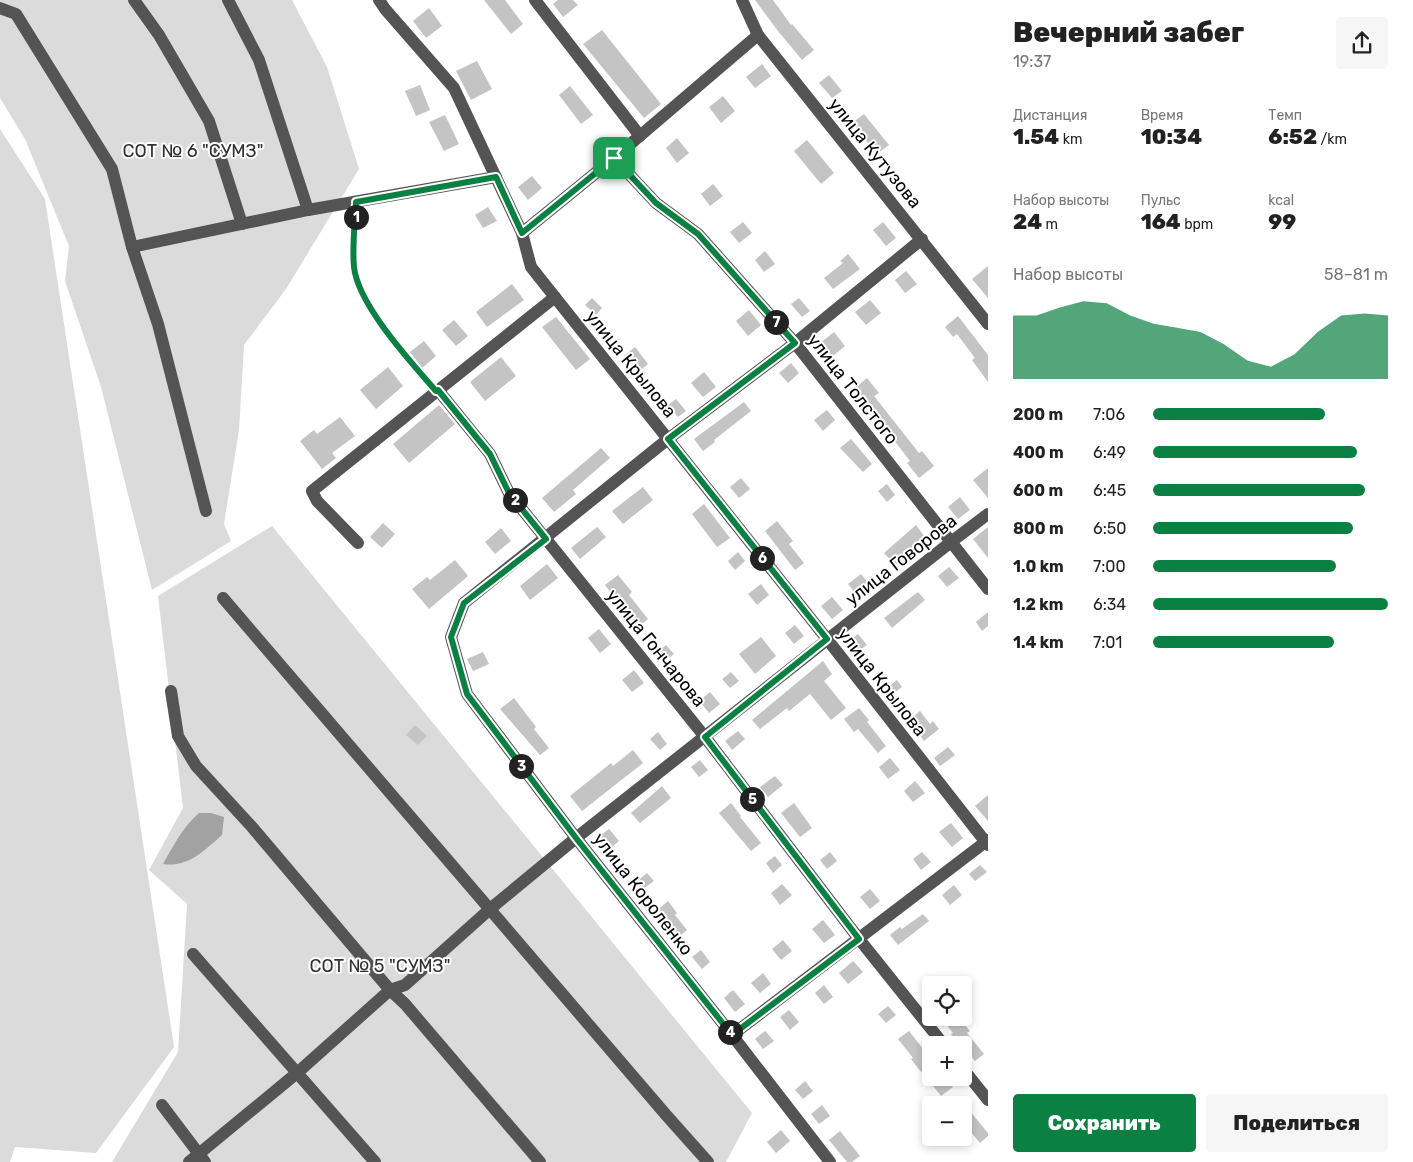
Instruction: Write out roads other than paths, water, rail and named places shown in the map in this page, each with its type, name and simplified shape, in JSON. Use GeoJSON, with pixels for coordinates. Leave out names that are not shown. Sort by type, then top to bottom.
{"type":"FeatureCollection","features":[{"type":"Feature","properties":{"kind":"street"},"geometry":{"type":"LineString","coordinates":[[134,0],[159,36],[209,121],[242,224]]}},
{"type":"Feature","properties":{"kind":"street"},"geometry":{"type":"LineString","coordinates":[[228,0],[259,60],[308,210]]}},
{"type":"Feature","properties":{"kind":"street","name":"улица Крылова"},"geometry":{"type":"LineString","coordinates":[[379,0],[384,9],[454,88],[522,233],[531,267],[987,842]]}},
{"type":"Feature","properties":{"kind":"street"},"geometry":{"type":"LineString","coordinates":[[535,0],[640,136]]}},
{"type":"Feature","properties":{"kind":"street","name":"улица Кутузова"},"geometry":{"type":"LineString","coordinates":[[742,0],[758,35],[988,324]]}},
{"type":"Feature","properties":{"kind":"street"},"geometry":{"type":"LineString","coordinates":[[0,8],[16,14],[112,169],[132,247],[158,324],[206,511]]}},
{"type":"Feature","properties":{"kind":"street"},"geometry":{"type":"LineString","coordinates":[[522,233],[614,158],[758,35]]}},
{"type":"Feature","properties":{"kind":"street","name":"улица Толстого"},"geometry":{"type":"LineString","coordinates":[[614,158],[656,203],[698,234],[795,343],[988,589]]}},
{"type":"Feature","properties":{"kind":"street"},"geometry":{"type":"LineString","coordinates":[[132,247],[308,210],[496,177]]}},
{"type":"Feature","properties":{"kind":"street"},"geometry":{"type":"LineString","coordinates":[[546,539],[668,439],[795,343],[922,239]]}},
{"type":"Feature","properties":{"kind":"street"},"geometry":{"type":"LineString","coordinates":[[358,543],[317,502],[312,492],[555,297]]}},
{"type":"Feature","properties":{"kind":"street","name":"улица Гончарова"},"geometry":{"type":"LineString","coordinates":[[437,390],[490,454],[509,493],[705,737],[859,939],[937,1036]]}},
{"type":"Feature","properties":{"kind":"street","name":"улица Говорова"},"geometry":{"type":"LineString","coordinates":[[198,1160],[390,990],[405,985],[490,909],[576,838],[988,514]]}},
{"type":"Feature","properties":{"kind":"street","name":"улица Короленко"},"geometry":{"type":"LineString","coordinates":[[546,539],[464,603],[451,637],[467,694],[576,838],[830,1162]]}},
{"type":"Feature","properties":{"kind":"street"},"geometry":{"type":"LineString","coordinates":[[223,598],[708,1162]]}},
{"type":"Feature","properties":{"kind":"street"},"geometry":{"type":"LineString","coordinates":[[171,691],[178,736],[196,766],[252,827],[390,990],[405,1004],[540,1162]]}},
{"type":"Feature","properties":{"kind":"street"},"geometry":{"type":"LineString","coordinates":[[732,1035],[987,842]]}},
{"type":"Feature","properties":{"kind":"street"},"geometry":{"type":"LineString","coordinates":[[193,954],[375,1162]]}},
{"type":"Feature","properties":{"kind":"street"},"geometry":{"type":"LineString","coordinates":[[972,1080],[988,1100]]}},
{"type":"Feature","properties":{"kind":"street"},"geometry":{"type":"LineString","coordinates":[[162,1105],[198,1160]]}},
{"type":"Feature","properties":{"kind":"park label","name":"СОТ № 6 \"СУМЗ\""},"geometry":{"type":"Point","coordinates":[193,151]}},
{"type":"Feature","properties":{"kind":"park label","name":"СОТ № 5 \"СУМЗ\""},"geometry":{"type":"Point","coordinates":[380,966]}}]}
